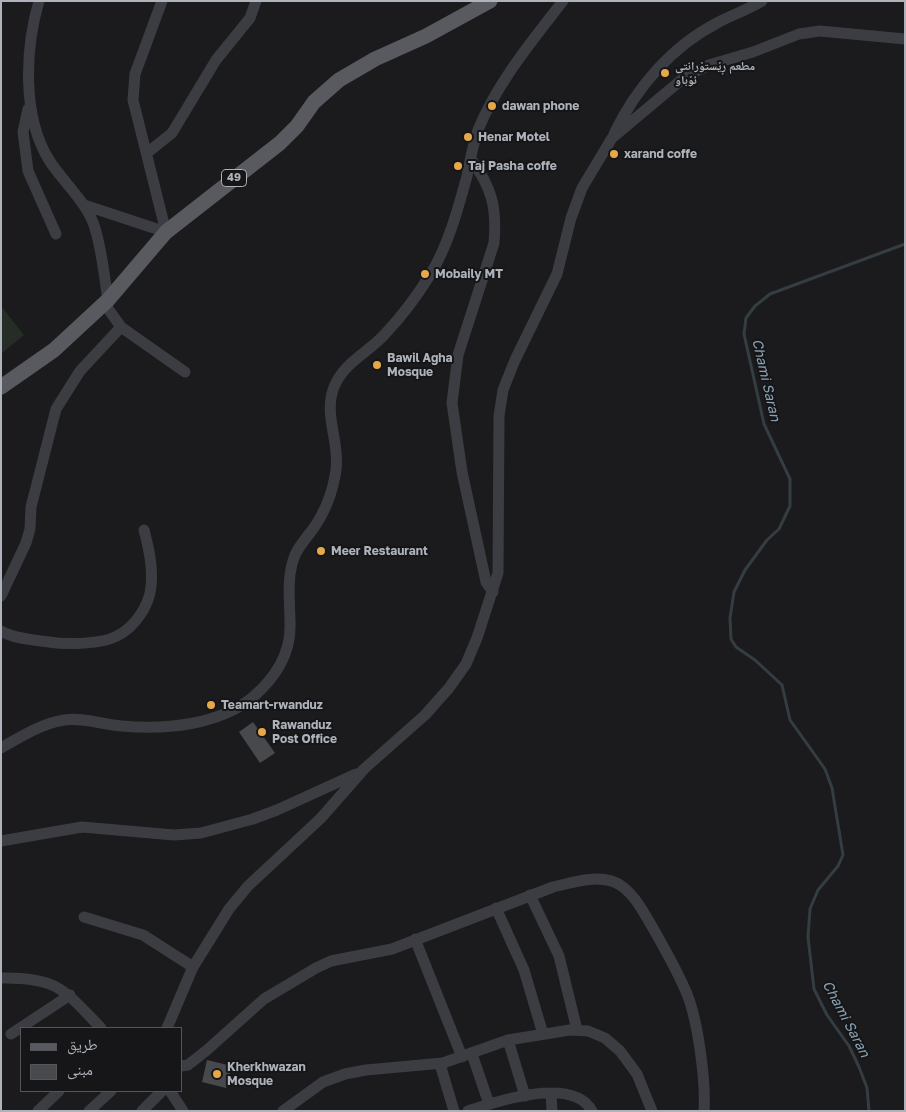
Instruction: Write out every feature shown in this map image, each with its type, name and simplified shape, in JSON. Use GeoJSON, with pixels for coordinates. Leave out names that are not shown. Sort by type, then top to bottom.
{"type":"FeatureCollection","features":[{"type":"Feature","properties":{"kind":"main road","name":"49"},"geometry":{"type":"LineString","coordinates":[[1,388],[54,350],[106,302],[166,232],[280,143],[297,126],[314,102],[339,80],[375,59],[426,36],[490,1]]}},
{"type":"Feature","properties":{"kind":"street"},"geometry":{"type":"LineString","coordinates":[[39,1],[34,20],[29,105],[23,132],[28,171],[56,234]]}},
{"type":"Feature","properties":{"kind":"street"},"geometry":{"type":"LineString","coordinates":[[162,1],[135,74],[133,100],[166,232]]}},
{"type":"Feature","properties":{"kind":"street"},"geometry":{"type":"LineString","coordinates":[[147,153],[172,133],[216,60],[250,18],[256,1]]}},
{"type":"Feature","properties":{"kind":"street"},"geometry":{"type":"LineString","coordinates":[[1,748],[16,739],[64,720],[85,720],[122,726],[203,722],[232,711],[254,696],[277,672],[288,641],[290,626],[290,578],[295,555],[326,506],[336,472],[337,456],[328,404],[334,387],[346,368],[383,336],[431,274],[450,233],[478,131],[498,93],[529,45],[563,1]]}},
{"type":"Feature","properties":{"kind":"street"},"geometry":{"type":"LineString","coordinates":[[167,1027],[193,967],[229,909],[248,886],[321,818],[364,769],[425,715],[449,688],[466,664],[494,592],[498,573],[500,544],[499,416],[503,390],[557,274],[571,218],[582,188],[641,87],[691,40],[716,24],[762,1]]}},
{"type":"Feature","properties":{"kind":"street"},"geometry":{"type":"LineString","coordinates":[[612,138],[686,76],[709,65],[753,52],[799,34],[820,31],[905,40]]}},
{"type":"Feature","properties":{"kind":"street"},"geometry":{"type":"LineString","coordinates":[[29,105],[35,128],[48,158],[84,205],[94,225],[106,302],[121,327],[185,372]]}},
{"type":"Feature","properties":{"kind":"street"},"geometry":{"type":"LineString","coordinates":[[471,159],[486,180],[488,187],[495,225],[494,243],[458,355],[452,403],[462,472],[486,582],[494,592]]}},
{"type":"Feature","properties":{"kind":"street"},"geometry":{"type":"LineString","coordinates":[[84,205],[166,232]]}},
{"type":"Feature","properties":{"kind":"street"},"geometry":{"type":"LineString","coordinates":[[1,596],[26,543],[30,529],[31,507],[56,409],[80,370],[121,327]]}},
{"type":"Feature","properties":{"kind":"street"},"geometry":{"type":"LineString","coordinates":[[1,631],[16,636],[77,644],[117,636],[136,620],[146,605],[151,588],[152,561],[144,530]]}},
{"type":"Feature","properties":{"kind":"street"},"geometry":{"type":"LineString","coordinates":[[1,841],[82,827],[174,834],[201,833],[253,819],[340,783],[364,769]]}},
{"type":"Feature","properties":{"kind":"street"},"geometry":{"type":"LineString","coordinates":[[308,796],[318,798],[322,803],[321,818]]}},
{"type":"Feature","properties":{"kind":"street"},"geometry":{"type":"LineString","coordinates":[[182,1066],[188,1065],[207,1050],[264,999],[316,968],[341,958],[392,949],[530,895],[578,881],[602,879],[622,886],[639,905],[671,960],[688,996],[702,1070],[704,1111]]}},
{"type":"Feature","properties":{"kind":"street"},"geometry":{"type":"LineString","coordinates":[[530,895],[559,956],[576,1030]]}},
{"type":"Feature","properties":{"kind":"street"},"geometry":{"type":"LineString","coordinates":[[496,908],[524,970],[543,1034]]}},
{"type":"Feature","properties":{"kind":"street"},"geometry":{"type":"LineString","coordinates":[[84,917],[143,935],[193,967]]}},
{"type":"Feature","properties":{"kind":"street"},"geometry":{"type":"LineString","coordinates":[[415,939],[489,1104]]}},
{"type":"Feature","properties":{"kind":"street"},"geometry":{"type":"LineString","coordinates":[[1,978],[47,981],[70,995],[100,1027]]}},
{"type":"Feature","properties":{"kind":"street"},"geometry":{"type":"LineString","coordinates":[[22,1027],[70,995]]}},
{"type":"Feature","properties":{"kind":"street"},"geometry":{"type":"LineString","coordinates":[[11,1034],[20,1028]]}},
{"type":"Feature","properties":{"kind":"street"},"geometry":{"type":"LineString","coordinates":[[283,1111],[323,1082],[345,1074],[366,1070],[440,1064],[508,1040],[576,1030],[588,1031],[605,1038],[620,1051],[636,1074],[652,1111]]}},
{"type":"Feature","properties":{"kind":"street"},"geometry":{"type":"LineString","coordinates":[[508,1040],[525,1096]]}},
{"type":"Feature","properties":{"kind":"street"},"geometry":{"type":"LineString","coordinates":[[440,1064],[454,1111]]}},
{"type":"Feature","properties":{"kind":"street"},"geometry":{"type":"LineString","coordinates":[[38,1111],[58,1092]]}},
{"type":"Feature","properties":{"kind":"street"},"geometry":{"type":"LineString","coordinates":[[88,1111],[110,1092]]}},
{"type":"Feature","properties":{"kind":"street"},"geometry":{"type":"LineString","coordinates":[[142,1111],[161,1092]]}},
{"type":"Feature","properties":{"kind":"street"},"geometry":{"type":"LineString","coordinates":[[171,1092],[183,1111]]}},
{"type":"Feature","properties":{"kind":"street"},"geometry":{"type":"LineString","coordinates":[[551,1093],[552,1111]]}},
{"type":"Feature","properties":{"kind":"street"},"geometry":{"type":"LineString","coordinates":[[468,1111],[525,1096],[551,1093],[581,1099],[592,1111]]}},
{"type":"Feature","properties":{"kind":"shaded area"},"geometry":{"type":"Polygon","coordinates":[[[1,306],[24,335],[2,353],[1,351],[1,306]]]}},
{"type":"Feature","properties":{"kind":"building"},"geometry":{"type":"Polygon","coordinates":[[[253,722],[275,753],[260,763],[239,732],[253,722]]]}},
{"type":"Feature","properties":{"kind":"building","name":"Kherkhwazan Mosque"},"geometry":{"type":"Polygon","coordinates":[[[207,1060],[232,1066],[226,1088],[202,1082],[207,1060]]]}},
{"type":"Feature","properties":{"kind":"waterway","name":"Chami Saran"},"geometry":{"type":"LineString","coordinates":[[869,1111],[867,1088],[859,1067],[849,1046],[827,1015],[814,989],[808,937],[810,909],[818,890],[838,866],[843,855],[832,788],[825,769],[790,720],[782,685],[755,660],[736,647],[731,639],[730,618],[734,592],[745,570],[767,540],[779,529],[790,506],[790,479],[764,424],[744,334],[746,318],[755,306],[770,294],[905,244]]}},
{"type":"Feature","properties":{"kind":"place","name":"مطعم ڕێستۆرانتی ئۆباو"},"geometry":{"type":"Point","coordinates":[665,73]}},
{"type":"Feature","properties":{"kind":"place","name":"dawan phone"},"geometry":{"type":"Point","coordinates":[492,106]}},
{"type":"Feature","properties":{"kind":"place","name":"Henar Motel"},"geometry":{"type":"Point","coordinates":[468,137]}},
{"type":"Feature","properties":{"kind":"place","name":"xarand coffe"},"geometry":{"type":"Point","coordinates":[614,154]}},
{"type":"Feature","properties":{"kind":"place","name":"Taj Pasha coffe"},"geometry":{"type":"Point","coordinates":[458,166]}},
{"type":"Feature","properties":{"kind":"place","name":"Mobaily MT"},"geometry":{"type":"Point","coordinates":[425,274]}},
{"type":"Feature","properties":{"kind":"place","name":"Bawil Agha Mosque"},"geometry":{"type":"Point","coordinates":[377,365]}},
{"type":"Feature","properties":{"kind":"place","name":"Meer Restaurant"},"geometry":{"type":"Point","coordinates":[321,551]}},
{"type":"Feature","properties":{"kind":"place","name":"Teamart-rwanduz"},"geometry":{"type":"Point","coordinates":[211,705]}},
{"type":"Feature","properties":{"kind":"place","name":"Rawanduz Post Office"},"geometry":{"type":"Point","coordinates":[262,732]}},
{"type":"Feature","properties":{"kind":"place","name":"Kherkhwazan Mosque"},"geometry":{"type":"Point","coordinates":[217,1074]}}]}
